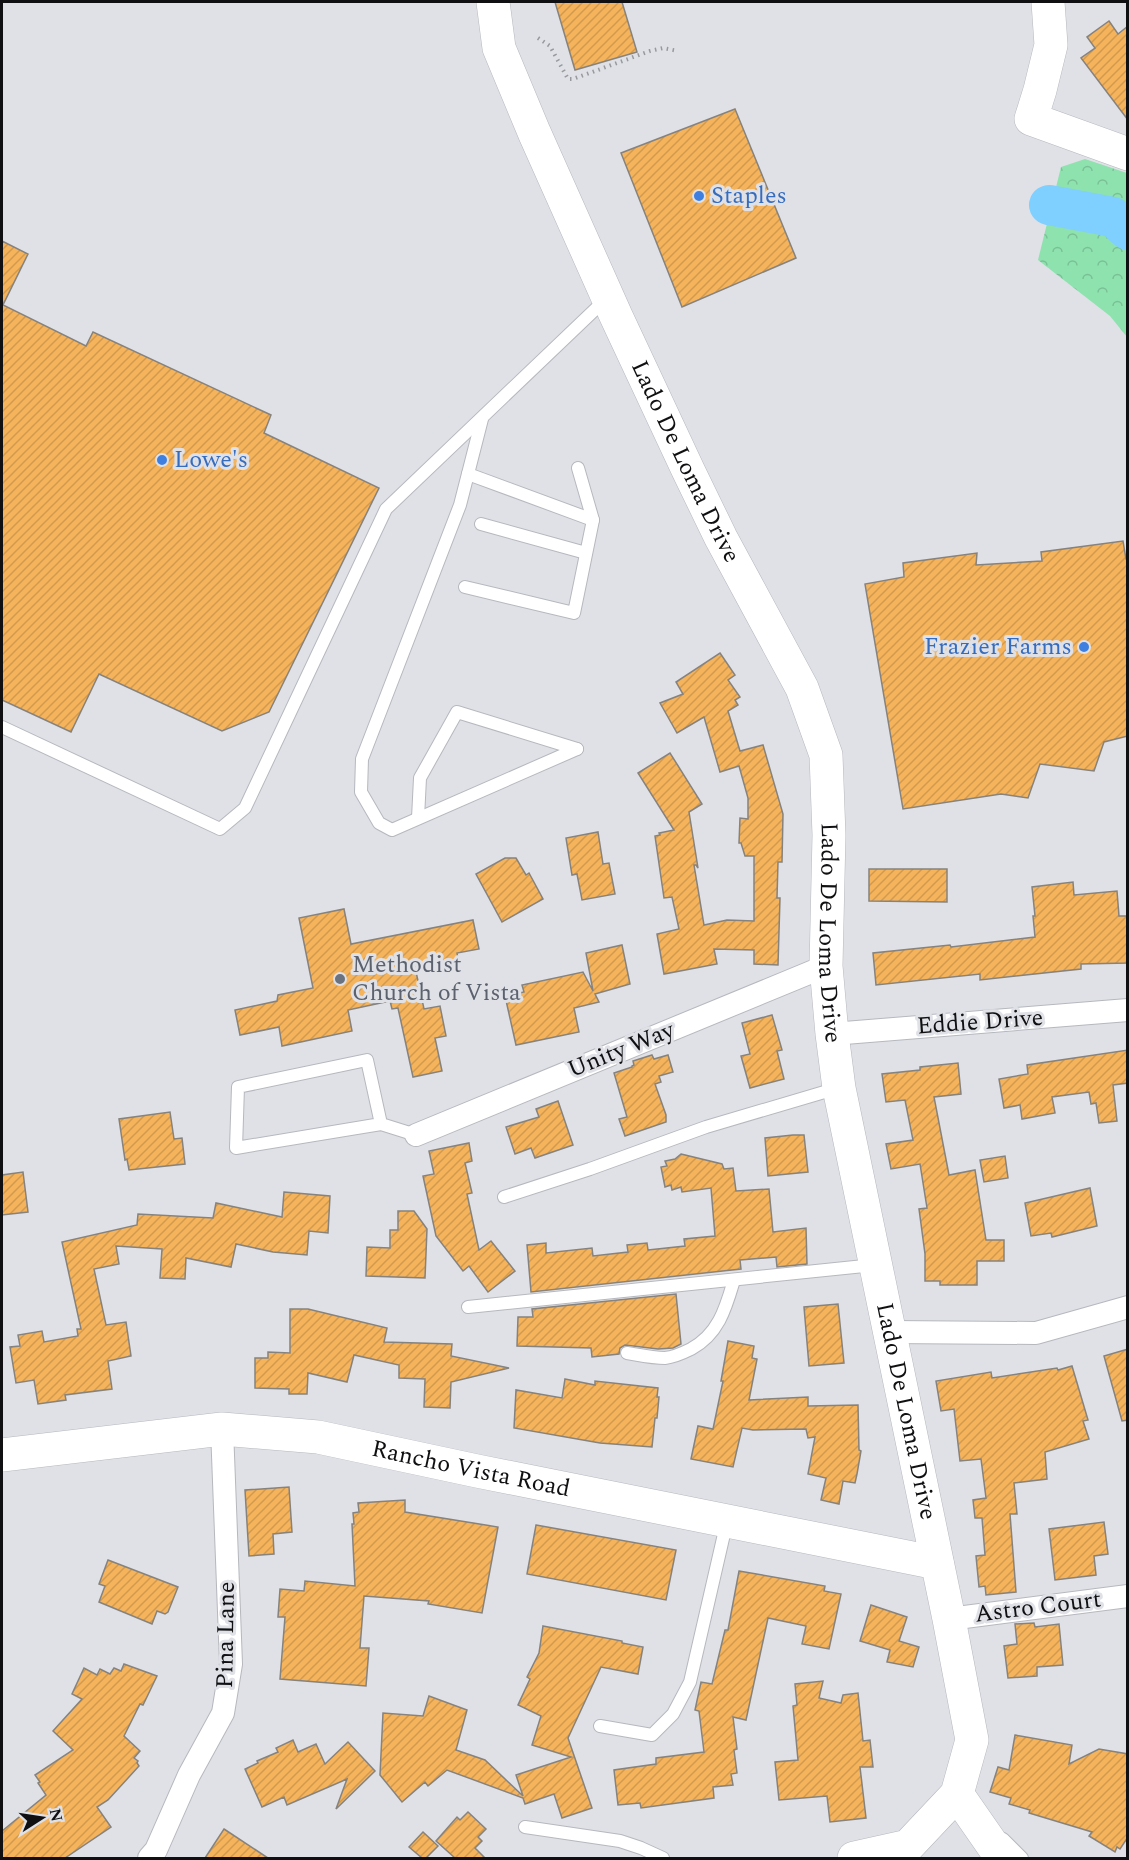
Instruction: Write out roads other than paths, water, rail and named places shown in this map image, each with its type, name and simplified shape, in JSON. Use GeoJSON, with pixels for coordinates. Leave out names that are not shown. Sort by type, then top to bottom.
{"type":"FeatureCollection","features":[{"type":"Feature","properties":{"kind":"street","name":"Lado De Loma Drive"},"geometry":{"type":"LineString","coordinates":[[493,2],[499,48],[534,132],[608,298],[721,538],[802,688],[826,755],[829,835],[826,966],[839,1088],[949,1618],[972,1740],[957,1794],[908,1846],[854,1858]]}},
{"type":"Feature","properties":{"kind":"street"},"geometry":{"type":"LineString","coordinates":[[1048,2],[1051,45],[1031,119],[1128,154]]}},
{"type":"Feature","properties":{"kind":"street","name":"Unity Way"},"geometry":{"type":"LineString","coordinates":[[416,1135],[826,966]]}},
{"type":"Feature","properties":{"kind":"street","name":"Eddie Drive"},"geometry":{"type":"LineString","coordinates":[[832,1034],[1128,1010]]}},
{"type":"Feature","properties":{"kind":"street"},"geometry":{"type":"LineString","coordinates":[[889,1332],[1036,1333],[1128,1307]]}},
{"type":"Feature","properties":{"kind":"street","name":"Rancho Vista Road"},"geometry":{"type":"LineString","coordinates":[[2,1455],[222,1429],[318,1437],[937,1563]]}},
{"type":"Feature","properties":{"kind":"street","name":"Pina Lane"},"geometry":{"type":"LineString","coordinates":[[149,1858],[156,1850],[189,1775],[223,1713],[231,1664],[222,1429]]}},
{"type":"Feature","properties":{"kind":"street","name":"Astro Court"},"geometry":{"type":"LineString","coordinates":[[949,1618],[1128,1596]]}},
{"type":"Feature","properties":{"kind":"street"},"geometry":{"type":"LineString","coordinates":[[957,1794],[998,1853],[999,1858]]}},
{"type":"Feature","properties":{"kind":"lane"},"geometry":{"type":"LineString","coordinates":[[2,727],[220,830],[245,808],[386,509],[608,298]]}},
{"type":"Feature","properties":{"kind":"lane"},"geometry":{"type":"LineString","coordinates":[[418,818],[420,778],[457,712],[577,749],[392,830],[379,823],[361,792],[362,759],[460,505],[482,417]]}},
{"type":"Feature","properties":{"kind":"lane"},"geometry":{"type":"LineString","coordinates":[[465,587],[574,613],[593,520],[578,468]]}},
{"type":"Feature","properties":{"kind":"lane"},"geometry":{"type":"LineString","coordinates":[[468,474],[593,520]]}},
{"type":"Feature","properties":{"kind":"lane"},"geometry":{"type":"LineString","coordinates":[[481,524],[586,553]]}},
{"type":"Feature","properties":{"kind":"lane"},"geometry":{"type":"LineString","coordinates":[[381,1124],[367,1060],[238,1087],[237,1148],[381,1124],[416,1135]]}},
{"type":"Feature","properties":{"kind":"lane"},"geometry":{"type":"LineString","coordinates":[[504,1197],[590,1169],[706,1126],[839,1088]]}},
{"type":"Feature","properties":{"kind":"lane"},"geometry":{"type":"LineString","coordinates":[[468,1307],[875,1265]]}},
{"type":"Feature","properties":{"kind":"lane"},"geometry":{"type":"LineString","coordinates":[[627,1353],[666,1358],[683,1353],[700,1343],[716,1327],[725,1310],[734,1280]]}},
{"type":"Feature","properties":{"kind":"lane"},"geometry":{"type":"LineString","coordinates":[[600,1726],[652,1735],[673,1714],[690,1682],[727,1520]]}},
{"type":"Feature","properties":{"kind":"lane"},"geometry":{"type":"LineString","coordinates":[[957,1794],[1022,1858]]}},
{"type":"Feature","properties":{"kind":"lane"},"geometry":{"type":"LineString","coordinates":[[525,1827],[620,1841],[663,1858]]}},
{"type":"Feature","properties":{"kind":"waterway"},"geometry":{"type":"LineString","coordinates":[[1049,205],[1113,217],[1128,230]]}},
{"type":"Feature","properties":{"kind":"place","name":"Staples"},"geometry":{"type":"Point","coordinates":[699,196]}},
{"type":"Feature","properties":{"kind":"place","name":"Lowe's"},"geometry":{"type":"Point","coordinates":[162,460]}},
{"type":"Feature","properties":{"kind":"place","name":"Frazier Farms"},"geometry":{"type":"Point","coordinates":[1084,647]}},
{"type":"Feature","properties":{"kind":"place","name":"Methodist Church of Vista"},"geometry":{"type":"Point","coordinates":[340,979]}}]}
